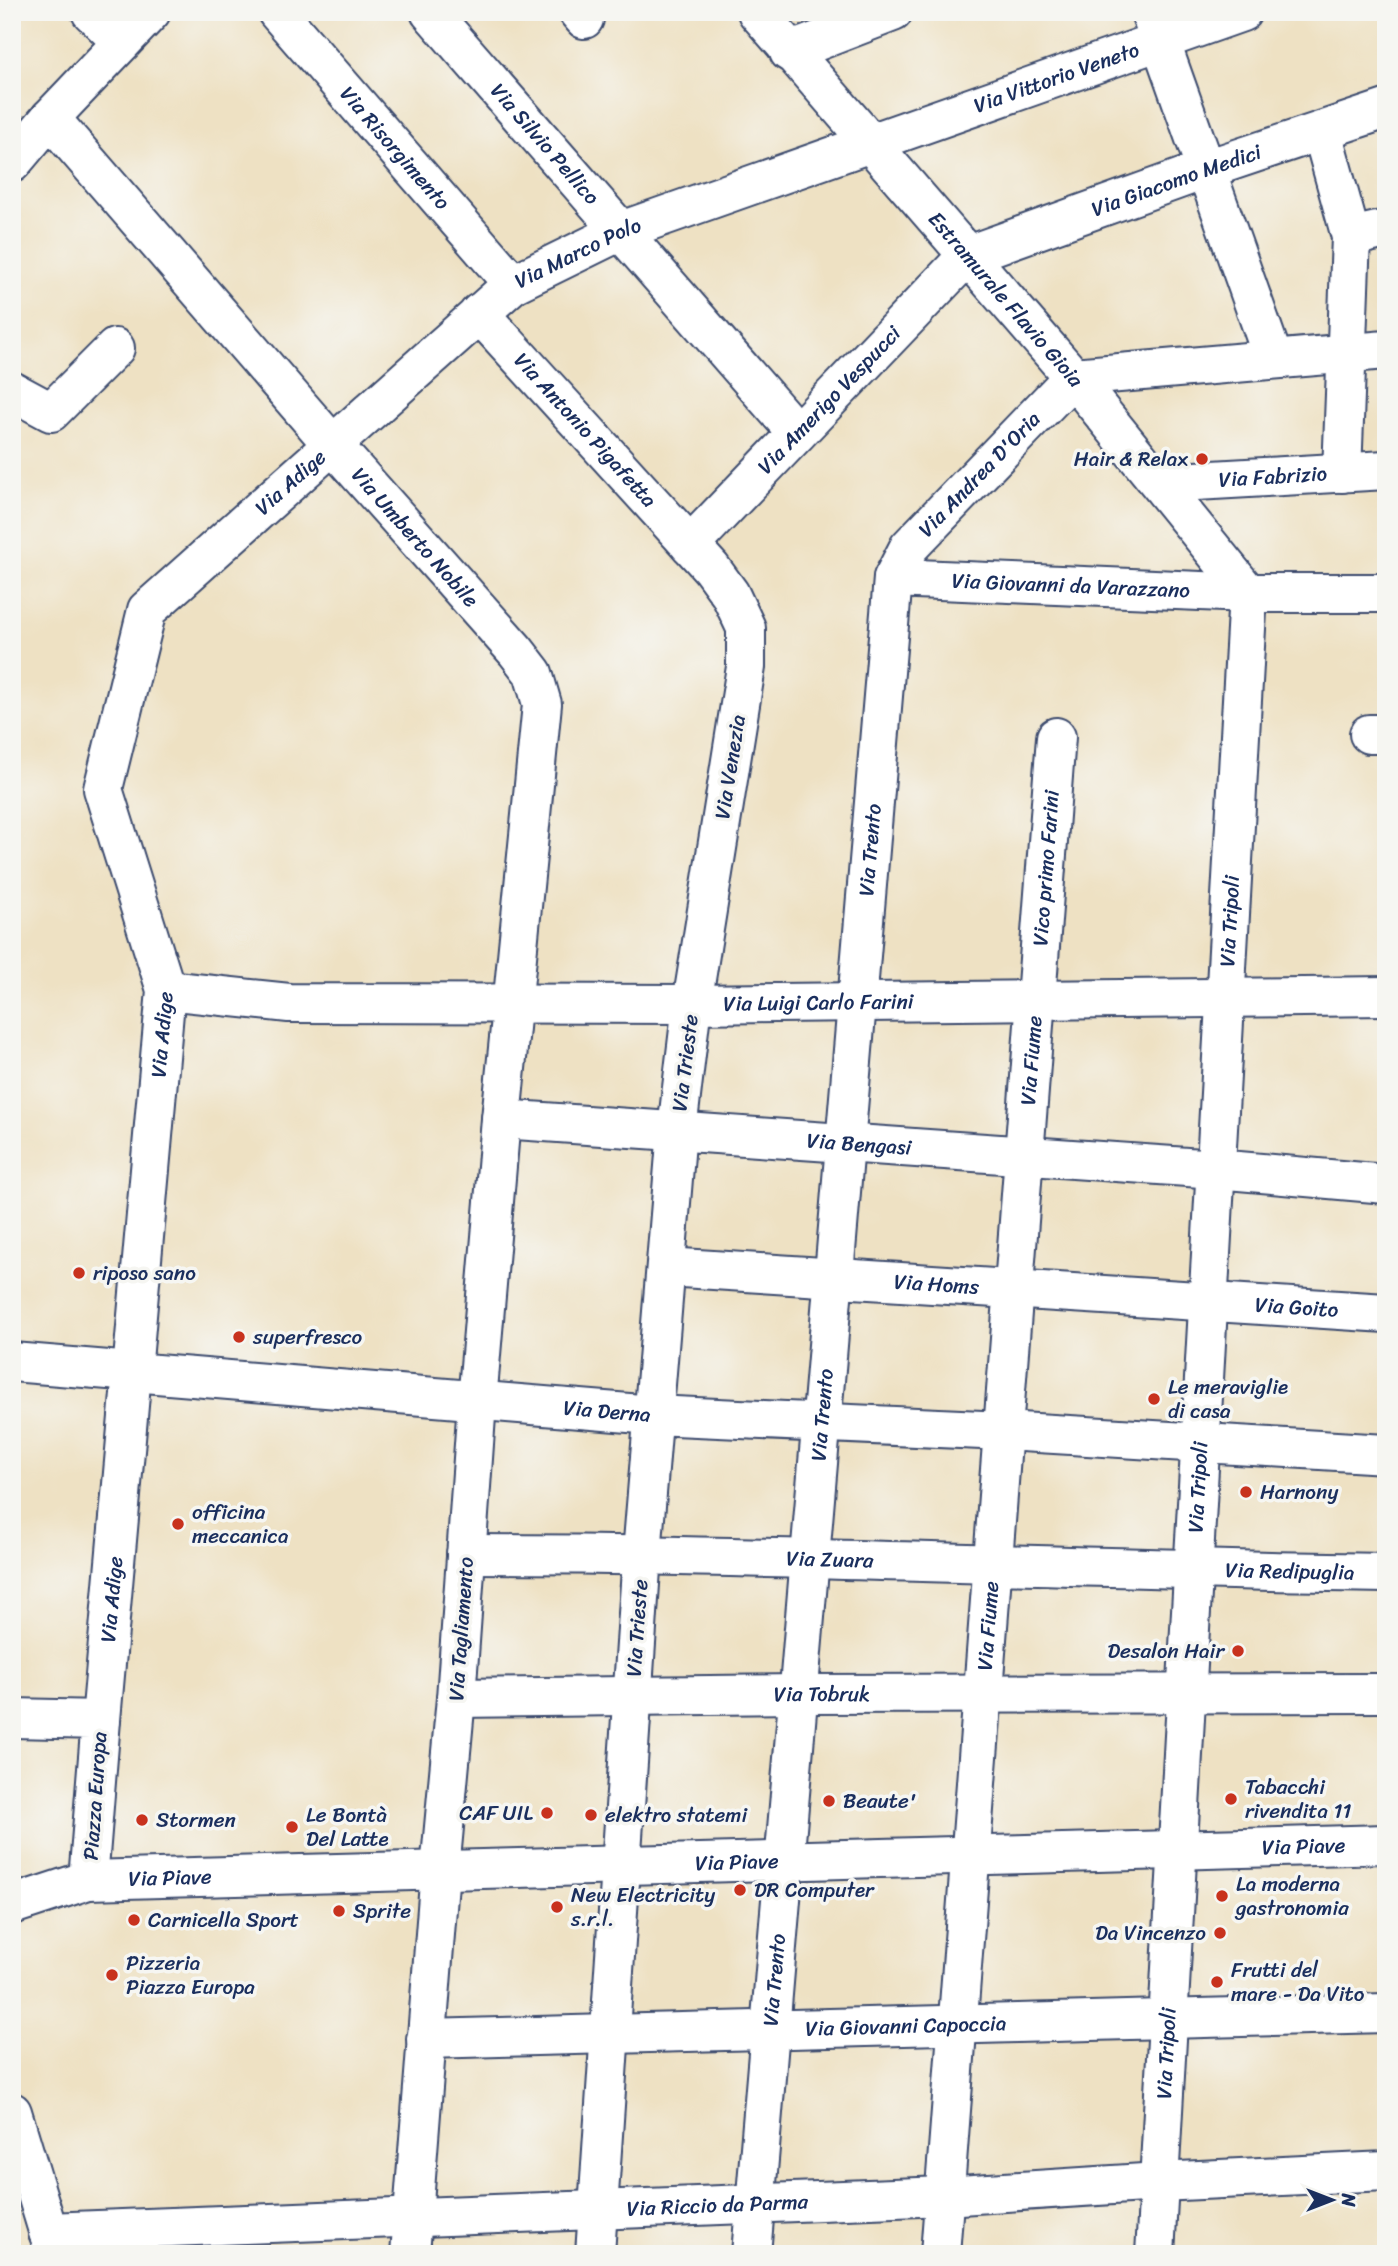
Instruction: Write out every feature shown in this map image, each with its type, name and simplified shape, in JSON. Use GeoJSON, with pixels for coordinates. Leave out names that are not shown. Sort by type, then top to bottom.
{"type":"FeatureCollection","features":[{"type":"Feature","properties":{"kind":"street"},"geometry":{"type":"LineString","coordinates":[[91,12],[122,42]]}},
{"type":"Feature","properties":{"kind":"street"},"geometry":{"type":"LineString","coordinates":[[12,163],[50,118],[150,12]]}},
{"type":"Feature","properties":{"kind":"street","name":"Via Risorgimento"},"geometry":{"type":"LineString","coordinates":[[277,12],[513,284]]}},
{"type":"Feature","properties":{"kind":"street","name":"Via Silvio Pellico"},"geometry":{"type":"LineString","coordinates":[[430,12],[797,433]]}},
{"type":"Feature","properties":{"kind":"street","name":"Estramurale Flavio Gioia"},"geometry":{"type":"LineString","coordinates":[[757,12],[1073,377],[1248,593]]}},
{"type":"Feature","properties":{"kind":"street"},"geometry":{"type":"LineString","coordinates":[[789,52],[892,12]]}},
{"type":"Feature","properties":{"kind":"street","name":"Via Vittorio Veneto"},"geometry":{"type":"LineString","coordinates":[[871,143],[1155,26],[1242,12]]}},
{"type":"Feature","properties":{"kind":"street"},"geometry":{"type":"LineString","coordinates":[[1155,26],[1273,358]]}},
{"type":"Feature","properties":{"kind":"street","name":"Via Giacomo Medici"},"geometry":{"type":"LineString","coordinates":[[968,255],[1207,169],[1386,109]]}},
{"type":"Feature","properties":{"kind":"street","name":"Via Umberto Nobile"},"geometry":{"type":"LineString","coordinates":[[50,118],[533,673],[542,704],[512,1003]]}},
{"type":"Feature","properties":{"kind":"street"},"geometry":{"type":"LineString","coordinates":[[1322,132],[1368,233],[1347,353],[1342,473]]}},
{"type":"Feature","properties":{"kind":"street","name":"Via Marco Polo"},"geometry":{"type":"LineString","coordinates":[[332,444],[513,284],[621,231],[871,143]]}},
{"type":"Feature","properties":{"kind":"street","name":"Via Amerigo Vespucci"},"geometry":{"type":"LineString","coordinates":[[690,545],[968,255]]}},
{"type":"Feature","properties":{"kind":"street","name":"Via Antonio Pigafetta"},"geometry":{"type":"LineString","coordinates":[[480,313],[690,545]]}},
{"type":"Feature","properties":{"kind":"street"},"geometry":{"type":"LineString","coordinates":[[12,390],[51,412],[115,348]]}},
{"type":"Feature","properties":{"kind":"street"},"geometry":{"type":"LineString","coordinates":[[1073,377],[1386,350]]}},
{"type":"Feature","properties":{"kind":"street","name":"Via Andrea D'Oria"},"geometry":{"type":"LineString","coordinates":[[893,578],[909,547],[1073,377]]}},
{"type":"Feature","properties":{"kind":"street","name":"Via Adige"},"geometry":{"type":"LineString","coordinates":[[101,1720],[166,990],[103,789],[147,610],[332,444]]}},
{"type":"Feature","properties":{"kind":"street","name":"Via Fabrizio"},"geometry":{"type":"LineString","coordinates":[[1161,483],[1386,470]]}},
{"type":"Feature","properties":{"kind":"street","name":"Via Venezia"},"geometry":{"type":"LineString","coordinates":[[690,545],[730,594],[746,628],[746,667],[692,1004]]}},
{"type":"Feature","properties":{"kind":"street","name":"Via Giovanni da Varazzano"},"geometry":{"type":"LineString","coordinates":[[893,578],[1248,593],[1386,593]]}},
{"type":"Feature","properties":{"kind":"street","name":"Via Trento"},"geometry":{"type":"LineString","coordinates":[[751,2254],[893,578]]}},
{"type":"Feature","properties":{"kind":"street","name":"Via Tripoli"},"geometry":{"type":"LineString","coordinates":[[1155,2254],[1248,593]]}},
{"type":"Feature","properties":{"kind":"street","name":"Vico primo Farini"},"geometry":{"type":"LineString","coordinates":[[1037,999],[1056,737]]}},
{"type":"Feature","properties":{"kind":"street","name":"Via Luigi Carlo Farini"},"geometry":{"type":"LineString","coordinates":[[166,990],[289,1003],[858,1003],[1386,996]]}},
{"type":"Feature","properties":{"kind":"street","name":"Via Fiume"},"geometry":{"type":"LineString","coordinates":[[940,2254],[1037,999]]}},
{"type":"Feature","properties":{"kind":"street","name":"Via Tagliamento"},"geometry":{"type":"LineString","coordinates":[[410,2236],[512,1003]]}},
{"type":"Feature","properties":{"kind":"street","name":"Via Trieste"},"geometry":{"type":"LineString","coordinates":[[595,2254],[642,1554],[677,1130],[692,1004]]}},
{"type":"Feature","properties":{"kind":"street","name":"Via Bengasi"},"geometry":{"type":"LineString","coordinates":[[501,1119],[1026,1155],[1386,1184]]}},
{"type":"Feature","properties":{"kind":"street","name":"Via Homs"},"geometry":{"type":"LineString","coordinates":[[666,1267],[1208,1301]]}},
{"type":"Feature","properties":{"kind":"street","name":"Via Goito"},"geometry":{"type":"LineString","coordinates":[[1208,1301],[1386,1313]]}},
{"type":"Feature","properties":{"kind":"street","name":"Via Derna"},"geometry":{"type":"LineString","coordinates":[[12,1362],[653,1415],[1004,1431],[1200,1445],[1386,1454]]}},
{"type":"Feature","properties":{"kind":"street","name":"Via Zuara"},"geometry":{"type":"LineString","coordinates":[[466,1554],[642,1554],[1193,1571]]}},
{"type":"Feature","properties":{"kind":"street","name":"Via Redipuglia"},"geometry":{"type":"LineString","coordinates":[[1193,1571],[1386,1573]]}},
{"type":"Feature","properties":{"kind":"street","name":"Via Tobruk"},"geometry":{"type":"LineString","coordinates":[[456,1698],[799,1694],[1386,1693]]}},
{"type":"Feature","properties":{"kind":"street","name":"Piazza Europa"},"geometry":{"type":"LineString","coordinates":[[12,1718],[101,1720],[88,1880],[12,1905]]}},
{"type":"Feature","properties":{"kind":"street","name":"Via Piave"},"geometry":{"type":"LineString","coordinates":[[88,1880],[1386,1844]]}},
{"type":"Feature","properties":{"kind":"street","name":"Via Giovanni Capoccia"},"geometry":{"type":"LineString","coordinates":[[426,2039],[1386,2012]]}},
{"type":"Feature","properties":{"kind":"street"},"geometry":{"type":"LineString","coordinates":[[12,2112],[52,2243]]}},
{"type":"Feature","properties":{"kind":"street","name":"Via Riccio da Parma"},"geometry":{"type":"LineString","coordinates":[[52,2243],[410,2236],[598,2210],[944,2196],[1386,2171]]}},
{"type":"Feature","properties":{"kind":"place","name":"Hair & Relax"},"geometry":{"type":"Point","coordinates":[1202,459]}},
{"type":"Feature","properties":{"kind":"place","name":"riposo sano"},"geometry":{"type":"Point","coordinates":[79,1273]}},
{"type":"Feature","properties":{"kind":"place","name":"superfresco"},"geometry":{"type":"Point","coordinates":[239,1337]}},
{"type":"Feature","properties":{"kind":"place","name":"Le meraviglie di casa"},"geometry":{"type":"Point","coordinates":[1154,1399]}},
{"type":"Feature","properties":{"kind":"place","name":"Harnony"},"geometry":{"type":"Point","coordinates":[1246,1492]}},
{"type":"Feature","properties":{"kind":"place","name":"officina meccanica"},"geometry":{"type":"Point","coordinates":[178,1524]}},
{"type":"Feature","properties":{"kind":"place","name":"Desalon Hair"},"geometry":{"type":"Point","coordinates":[1238,1651]}},
{"type":"Feature","properties":{"kind":"place","name":"Tabacchi rivendita 11"},"geometry":{"type":"Point","coordinates":[1231,1799]}},
{"type":"Feature","properties":{"kind":"place","name":"Beaute'"},"geometry":{"type":"Point","coordinates":[829,1801]}},
{"type":"Feature","properties":{"kind":"place","name":"CAF UIL"},"geometry":{"type":"Point","coordinates":[547,1813]}},
{"type":"Feature","properties":{"kind":"place","name":"elektro statemi"},"geometry":{"type":"Point","coordinates":[591,1815]}},
{"type":"Feature","properties":{"kind":"place","name":"Stormen"},"geometry":{"type":"Point","coordinates":[142,1820]}},
{"type":"Feature","properties":{"kind":"place","name":"Le Bontà Del Latte"},"geometry":{"type":"Point","coordinates":[292,1827]}},
{"type":"Feature","properties":{"kind":"place","name":"DR Computer"},"geometry":{"type":"Point","coordinates":[740,1890]}},
{"type":"Feature","properties":{"kind":"place","name":"La moderna gastronomia"},"geometry":{"type":"Point","coordinates":[1222,1896]}},
{"type":"Feature","properties":{"kind":"place","name":"New Electricity s.r.l."},"geometry":{"type":"Point","coordinates":[557,1907]}},
{"type":"Feature","properties":{"kind":"place","name":"Sprite"},"geometry":{"type":"Point","coordinates":[339,1911]}},
{"type":"Feature","properties":{"kind":"place","name":"Carnicella Sport"},"geometry":{"type":"Point","coordinates":[134,1920]}},
{"type":"Feature","properties":{"kind":"place","name":"Da Vincenzo"},"geometry":{"type":"Point","coordinates":[1220,1933]}},
{"type":"Feature","properties":{"kind":"place","name":"Pizzeria Piazza Europa"},"geometry":{"type":"Point","coordinates":[112,1975]}},
{"type":"Feature","properties":{"kind":"place","name":"Frutti del mare - Da Vito"},"geometry":{"type":"Point","coordinates":[1217,1982]}}]}
